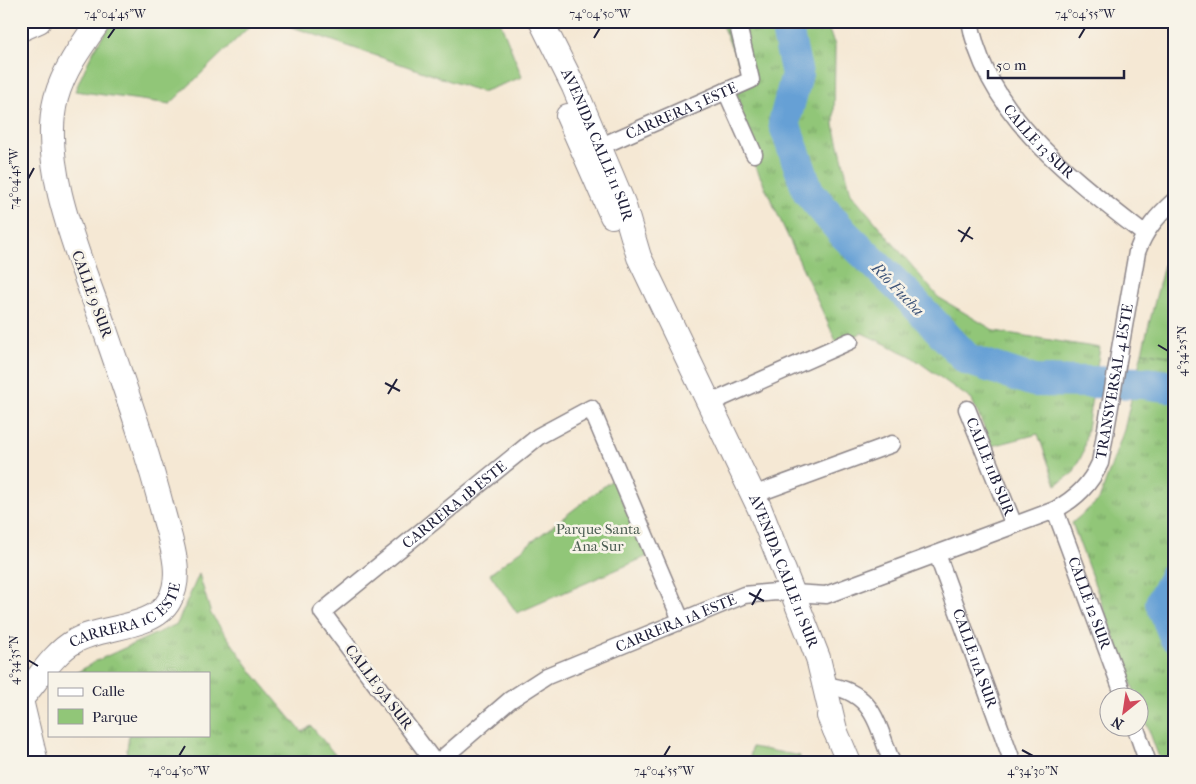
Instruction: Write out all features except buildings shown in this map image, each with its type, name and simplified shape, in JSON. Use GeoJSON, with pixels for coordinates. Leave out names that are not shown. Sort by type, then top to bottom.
{"type":"FeatureCollection","features":[{"type":"Feature","properties":{"kind":"main road"},"geometry":{"type":"LineString","coordinates":[[21,29],[39,21]]}},
{"type":"Feature","properties":{"kind":"main road","name":"CALLE 9 SUR"},"geometry":{"type":"LineString","coordinates":[[99,21],[75,56],[56,98],[53,140],[56,169],[75,248],[149,458],[169,533],[176,570]]}},
{"type":"Feature","properties":{"kind":"main road","name":"AVENIDA CALLE 11 SUR"},"geometry":{"type":"LineString","coordinates":[[544,28],[574,87],[591,150],[623,204],[639,257],[753,495],[785,593],[803,665],[849,763]]}},
{"type":"Feature","properties":{"kind":"main road","name":"AVENIDA CALLE 11 SUR"},"geometry":{"type":"LineString","coordinates":[[712,412],[785,593],[818,658],[835,730]]}},
{"type":"Feature","properties":{"kind":"main road","name":"CARRERA 1C ESTE"},"geometry":{"type":"LineString","coordinates":[[21,699],[64,649],[72,643],[88,636],[142,621],[164,608],[173,594],[176,570]]}},
{"type":"Feature","properties":{"kind":"main road"},"geometry":{"type":"LineString","coordinates":[[21,699],[36,763]]}},
{"type":"Feature","properties":{"kind":"street","name":"CARRERA 3 ESTE"},"geometry":{"type":"LineString","coordinates":[[591,150],[751,80],[737,21]]}},
{"type":"Feature","properties":{"kind":"street","name":"CALLE 13 SUR"},"geometry":{"type":"LineString","coordinates":[[970,21],[978,49],[988,73],[1019,122],[1062,166],[1144,234]]}},
{"type":"Feature","properties":{"kind":"street"},"geometry":{"type":"LineString","coordinates":[[726,91],[754,154]]}},
{"type":"Feature","properties":{"kind":"street"},"geometry":{"type":"LineString","coordinates":[[1144,234],[1156,218],[1175,200]]}},
{"type":"Feature","properties":{"kind":"street","name":"TRANSVERSAL 4 ESTE"},"geometry":{"type":"LineString","coordinates":[[1055,510],[1073,500],[1093,478],[1100,463],[1133,271],[1144,234]]}},
{"type":"Feature","properties":{"kind":"street"},"geometry":{"type":"LineString","coordinates":[[712,412],[850,341]]}},
{"type":"Feature","properties":{"kind":"street","name":"CARRERA 1B ESTE"},"geometry":{"type":"LineString","coordinates":[[322,612],[540,436],[591,408],[681,620]]}},
{"type":"Feature","properties":{"kind":"street","name":"CALLE 11B SUR"},"geometry":{"type":"LineString","coordinates":[[967,409],[1014,525]]}},
{"type":"Feature","properties":{"kind":"street"},"geometry":{"type":"LineString","coordinates":[[753,495],[892,444]]}},
{"type":"Feature","properties":{"kind":"street","name":"CARRERA 1A ESTE"},"geometry":{"type":"LineString","coordinates":[[436,763],[510,700],[546,676],[681,620],[750,593],[826,595],[1055,510]]}},
{"type":"Feature","properties":{"kind":"street","name":"CALLE 12 SUR"},"geometry":{"type":"LineString","coordinates":[[1055,510],[1120,686]]}},
{"type":"Feature","properties":{"kind":"street","name":"CALLE 11A SUR"},"geometry":{"type":"LineString","coordinates":[[937,554],[1013,763]]}},
{"type":"Feature","properties":{"kind":"street","name":"CALLE 9A SUR"},"geometry":{"type":"LineString","coordinates":[[322,612],[436,763]]}},
{"type":"Feature","properties":{"kind":"street"},"geometry":{"type":"LineString","coordinates":[[824,685],[842,687],[867,703],[892,763]]}},
{"type":"Feature","properties":{"kind":"street"},"geometry":{"type":"LineString","coordinates":[[1138,736],[1148,763]]}},
{"type":"Feature","properties":{"kind":"green space"},"geometry":{"type":"Polygon","coordinates":[[[115,21],[255,21],[170,104],[75,91],[97,45],[115,21]]]}},
{"type":"Feature","properties":{"kind":"green space"},"geometry":{"type":"Polygon","coordinates":[[[275,21],[500,21],[522,77],[482,92],[275,21]]]}},
{"type":"Feature","properties":{"kind":"green space"},"geometry":{"type":"Polygon","coordinates":[[[720,21],[825,21],[835,45],[834,125],[851,193],[938,297],[995,331],[1100,348],[1083,453],[1073,473],[1056,485],[1038,434],[992,446],[972,400],[909,355],[862,333],[837,343],[724,98],[749,86],[720,21]]]}},
{"type":"Feature","properties":{"kind":"green space"},"geometry":{"type":"Polygon","coordinates":[[[1175,242],[1175,357],[1142,352],[1167,253],[1175,242]]]}},
{"type":"Feature","properties":{"kind":"green space"},"geometry":{"type":"Polygon","coordinates":[[[1142,352],[1175,357],[1175,763],[1161,763],[1148,728],[1148,686],[1132,686],[1072,523],[1099,500],[1124,430],[1142,352]]]}},
{"type":"Feature","properties":{"kind":"green space","name":"Parque Santa Ana Sur"},"geometry":{"type":"Polygon","coordinates":[[[612,480],[648,556],[517,613],[490,574],[612,480]]]}},
{"type":"Feature","properties":{"kind":"green space"},"geometry":{"type":"Polygon","coordinates":[[[199,574],[211,614],[253,673],[302,732],[311,726],[342,763],[125,763],[129,736],[210,736],[210,672],[78,672],[96,661],[177,624],[199,574]]]}},
{"type":"Feature","properties":{"kind":"green space"},"geometry":{"type":"Polygon","coordinates":[[[752,747],[800,756],[799,763],[749,763],[752,747]]]}},
{"type":"Feature","properties":{"kind":"waterway","name":"Río Fucha"},"geometry":{"type":"LineString","coordinates":[[785,21],[797,74],[784,123],[808,191],[844,234],[906,294],[967,359],[1034,381],[1143,383],[1175,387]]}},
{"type":"Feature","properties":{"kind":"waterway","name":"Río Fucha"},"geometry":{"type":"LineString","coordinates":[[1175,576],[1161,603],[1175,637]]}}]}
